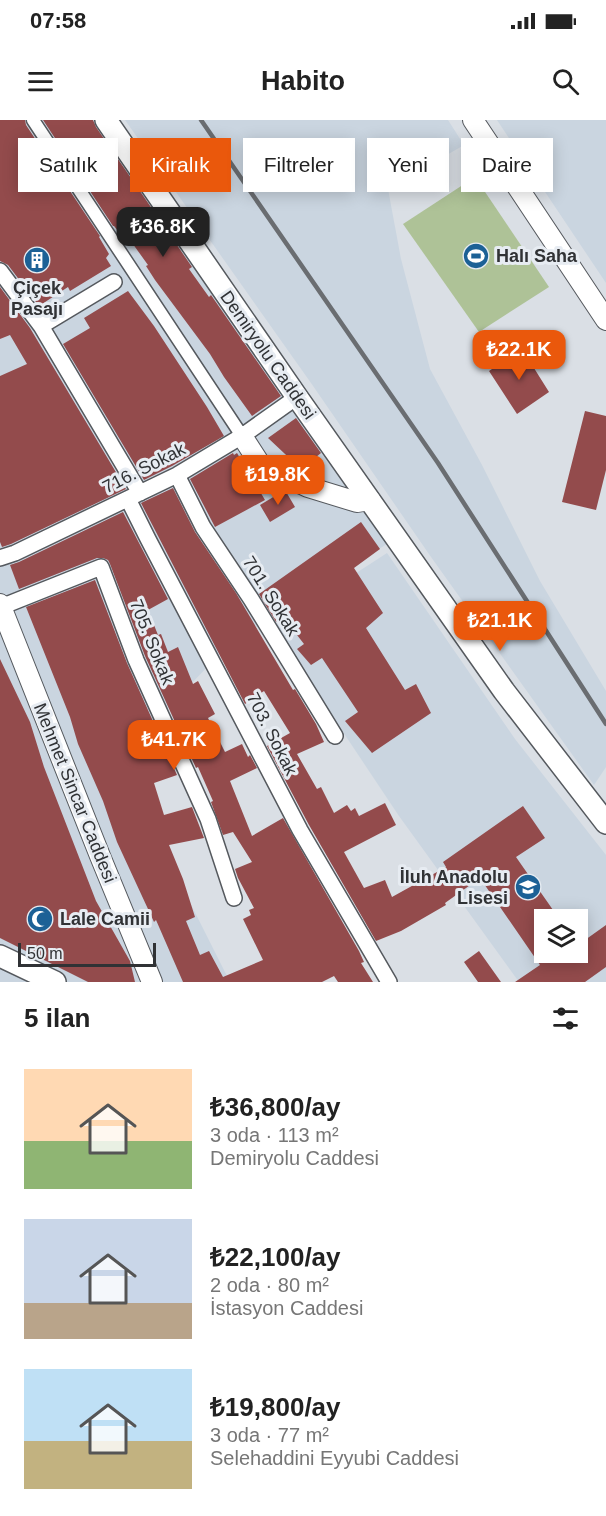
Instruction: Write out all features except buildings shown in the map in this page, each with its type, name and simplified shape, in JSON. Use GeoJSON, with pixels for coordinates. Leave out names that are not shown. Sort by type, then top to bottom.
{"type":"FeatureCollection","features":[{"type":"Feature","properties":{"kind":"main road","name":"Demiryolu Caddesi"},"geometry":{"type":"LineString","coordinates":[[106,120],[504,691],[606,823]]}},
{"type":"Feature","properties":{"kind":"main road"},"geometry":{"type":"LineString","coordinates":[[0,956],[55,982]]}},
{"type":"Feature","properties":{"kind":"street"},"geometry":{"type":"LineString","coordinates":[[33,120],[260,464],[308,487],[357,501],[370,500]]}},
{"type":"Feature","properties":{"kind":"street"},"geometry":{"type":"LineString","coordinates":[[473,120],[606,320]]}},
{"type":"Feature","properties":{"kind":"street","name":"703. Sokak"},"geometry":{"type":"LineString","coordinates":[[0,271],[41,326],[134,496],[148,539],[300,830],[389,982]]}},
{"type":"Feature","properties":{"kind":"street"},"geometry":{"type":"LineString","coordinates":[[41,326],[114,282]]}},
{"type":"Feature","properties":{"kind":"street","name":"716. Sokak"},"geometry":{"type":"LineString","coordinates":[[0,558],[15,554],[177,475],[242,436],[297,396]]}},
{"type":"Feature","properties":{"kind":"street","name":"701. Sokak"},"geometry":{"type":"LineString","coordinates":[[177,475],[203,527],[251,599],[335,736]]}},
{"type":"Feature","properties":{"kind":"street","name":"705. Sokak"},"geometry":{"type":"LineString","coordinates":[[1,605],[101,567],[136,660],[208,819],[234,898]]}},
{"type":"Feature","properties":{"kind":"street","name":"Mehmet Sincar Caddesi"},"geometry":{"type":"LineString","coordinates":[[1,605],[152,982]]}},
{"type":"Feature","properties":{"kind":"shaded area"},"geometry":{"type":"Polygon","coordinates":[[[0,120],[119,120],[131,138],[130,192],[168,192],[401,535],[228,645],[136,742],[152,827],[230,982],[0,982],[0,120]]]}},
{"type":"Feature","properties":{"kind":"shaded area"},"geometry":{"type":"Polygon","coordinates":[[[125,120],[448,120],[461,140],[461,147],[449,154],[449,138],[367,138],[367,192],[389,192],[401,259],[430,369],[482,465],[540,581],[606,691],[606,767],[594,785],[431,557],[176,192],[231,192],[231,138],[138,138],[125,120]]]}},
{"type":"Feature","properties":{"kind":"shaded area"},"geometry":{"type":"Polygon","coordinates":[[[497,120],[606,120],[606,283],[545,192],[553,192],[553,138],[509,138],[497,120]]]}},
{"type":"Feature","properties":{"kind":"shaded area"},"geometry":{"type":"Polygon","coordinates":[[[387,553],[515,739],[606,855],[606,982],[519,982],[399,816],[273,627],[387,553]]]}},
{"type":"Feature","properties":{"kind":"green space","name":"Halı Saha"},"geometry":{"type":"Polygon","coordinates":[[[461,186],[461,192],[485,192],[549,287],[479,332],[403,224],[461,186]]]}},
{"type":"Feature","properties":{"kind":"railway"},"geometry":{"type":"LineString","coordinates":[[201,120],[438,463],[606,724]]}},
{"type":"Feature","properties":{"kind":"place","name":"Halı Saha"},"geometry":{"type":"Point","coordinates":[476,256]}},
{"type":"Feature","properties":{"kind":"place","name":"Çiçek Pasajı"},"geometry":{"type":"Point","coordinates":[37,260]}},
{"type":"Feature","properties":{"kind":"place","name":"İluh Anadolu Lisesi"},"geometry":{"type":"Point","coordinates":[528,887]}},
{"type":"Feature","properties":{"kind":"place","name":"Lale Camii"},"geometry":{"type":"Point","coordinates":[40,919]}}]}
